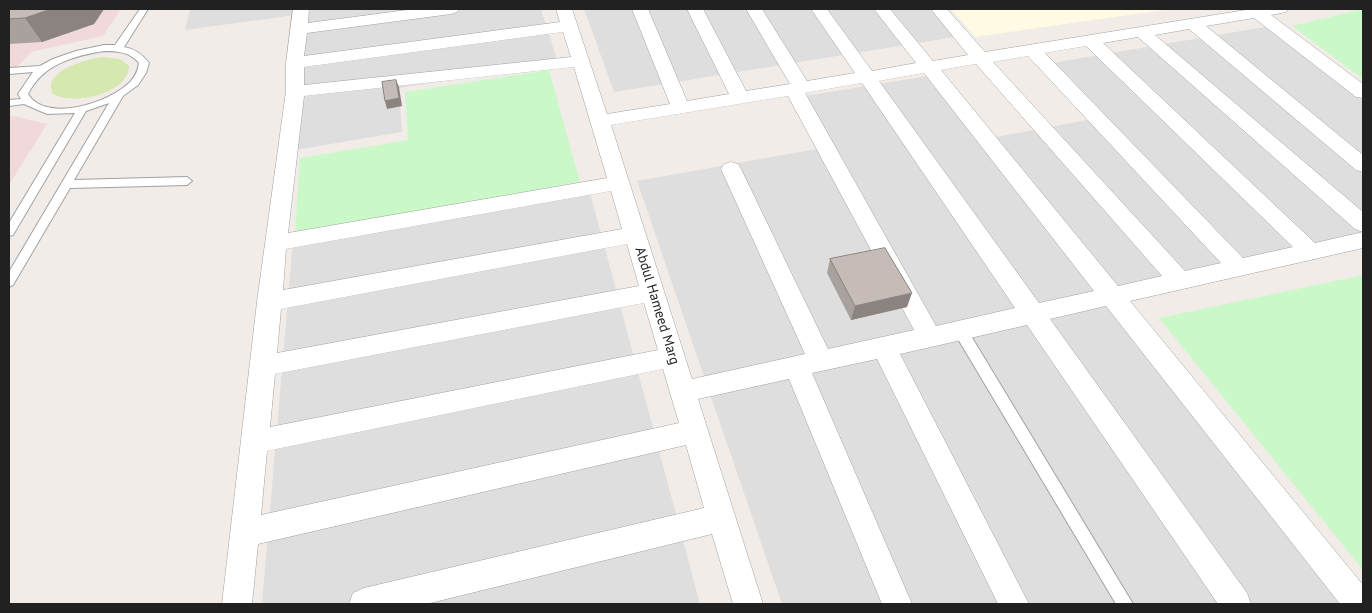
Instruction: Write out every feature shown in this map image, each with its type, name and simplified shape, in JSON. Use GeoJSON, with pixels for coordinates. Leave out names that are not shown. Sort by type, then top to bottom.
{"type":"FeatureCollection","features":[{"type":"Feature","properties":{"kind":"street"},"geometry":{"type":"LineString","coordinates":[[237,604],[269,302],[295,92],[295,63],[300,19],[451,9]]}},
{"type":"Feature","properties":{"kind":"street"},"geometry":{"type":"LineString","coordinates":[[640,9],[681,108]]}},
{"type":"Feature","properties":{"kind":"street"},"geometry":{"type":"LineString","coordinates":[[695,9],[740,98]]}},
{"type":"Feature","properties":{"kind":"street"},"geometry":{"type":"LineString","coordinates":[[754,9],[930,337]]}},
{"type":"Feature","properties":{"kind":"street"},"geometry":{"type":"LineString","coordinates":[[819,9],[1236,604]]}},
{"type":"Feature","properties":{"kind":"street"},"geometry":{"type":"LineString","coordinates":[[882,9],[1359,604]]}},
{"type":"Feature","properties":{"kind":"street"},"geometry":{"type":"LineString","coordinates":[[939,9],[981,59],[1180,281]]}},
{"type":"Feature","properties":{"kind":"street"},"geometry":{"type":"LineString","coordinates":[[600,121],[1279,9]]}},
{"type":"Feature","properties":{"kind":"street"},"geometry":{"type":"LineString","coordinates":[[1258,13],[1363,93]]}},
{"type":"Feature","properties":{"kind":"street"},"geometry":{"type":"LineString","coordinates":[[295,63],[566,17]]}},
{"type":"Feature","properties":{"kind":"street","name":"Abdul Hameed Marg"},"geometry":{"type":"LineString","coordinates":[[566,17],[600,121],[748,604]]}},
{"type":"Feature","properties":{"kind":"street"},"geometry":{"type":"LineString","coordinates":[[1192,24],[1363,165]]}},
{"type":"Feature","properties":{"kind":"street"},"geometry":{"type":"LineString","coordinates":[[1142,32],[1363,224]]}},
{"type":"Feature","properties":{"kind":"street"},"geometry":{"type":"LineString","coordinates":[[1091,40],[1311,252]]}},
{"type":"Feature","properties":{"kind":"street"},"geometry":{"type":"LineString","coordinates":[[1032,50],[1239,268]]}},
{"type":"Feature","properties":{"kind":"street"},"geometry":{"type":"LineString","coordinates":[[295,92],[581,61]]}},
{"type":"Feature","properties":{"kind":"street"},"geometry":{"type":"LineString","coordinates":[[731,169],[809,364],[896,604]]}},
{"type":"Feature","properties":{"kind":"street"},"geometry":{"type":"LineString","coordinates":[[276,243],[619,183]]}},
{"type":"Feature","properties":{"kind":"street"},"geometry":{"type":"LineString","coordinates":[[269,302],[635,235]]}},
{"type":"Feature","properties":{"kind":"street"},"geometry":{"type":"LineString","coordinates":[[683,392],[1363,240]]}},
{"type":"Feature","properties":{"kind":"street"},"geometry":{"type":"LineString","coordinates":[[263,366],[652,292]]}},
{"type":"Feature","properties":{"kind":"street"},"geometry":{"type":"LineString","coordinates":[[884,347],[1014,604]]}},
{"type":"Feature","properties":{"kind":"street"},"geometry":{"type":"LineString","coordinates":[[254,442],[672,357]]}},
{"type":"Feature","properties":{"kind":"street"},"geometry":{"type":"LineString","coordinates":[[245,532],[695,431]]}},
{"type":"Feature","properties":{"kind":"street"},"geometry":{"type":"LineString","coordinates":[[364,604],[721,518]]}},
{"type":"Feature","properties":{"kind":"lane"},"geometry":{"type":"LineString","coordinates":[[118,48],[144,9]]}},
{"type":"Feature","properties":{"kind":"lane"},"geometry":{"type":"LineString","coordinates":[[104,48],[118,48],[137,54],[144,63],[141,74],[129,88],[118,96],[83,108],[64,111],[48,111],[28,104],[23,94],[27,82],[41,69],[59,59],[83,51],[104,48]]}},
{"type":"Feature","properties":{"kind":"lane"},"geometry":{"type":"LineString","coordinates":[[9,71],[41,69]]}},
{"type":"Feature","properties":{"kind":"lane"},"geometry":{"type":"LineString","coordinates":[[9,282],[12,271],[118,96]]}},
{"type":"Feature","properties":{"kind":"lane"},"geometry":{"type":"LineString","coordinates":[[9,103],[27,101]]}},
{"type":"Feature","properties":{"kind":"lane"},"geometry":{"type":"LineString","coordinates":[[9,232],[83,108]]}},
{"type":"Feature","properties":{"kind":"lane"},"geometry":{"type":"LineString","coordinates":[[66,184],[187,181]]}},
{"type":"Feature","properties":{"kind":"lane"},"geometry":{"type":"LineString","coordinates":[[960,330],[1125,604]]}},
{"type":"Feature","properties":{"kind":"shaded area"},"geometry":{"type":"Polygon","coordinates":[[[9,9],[121,9],[103,36],[31,52],[9,75],[9,9]]]}},
{"type":"Feature","properties":{"kind":"shaded area"},"geometry":{"type":"Polygon","coordinates":[[[190,9],[541,9],[558,63],[399,88],[402,132],[295,150],[303,14],[185,30],[190,9]]]}},
{"type":"Feature","properties":{"kind":"shaded area"},"geometry":{"type":"Polygon","coordinates":[[[584,9],[943,9],[967,35],[614,92],[584,9]]]}},
{"type":"Feature","properties":{"kind":"shaded area"},"geometry":{"type":"Polygon","coordinates":[[[951,9],[1170,9],[975,37],[951,9]]]}},
{"type":"Feature","properties":{"kind":"shaded area"},"geometry":{"type":"Polygon","coordinates":[[[1265,27],[1363,100],[1363,241],[1117,297],[1363,601],[1363,604],[782,604],[637,181],[828,147],[799,97],[933,75],[985,139],[1104,117],[1052,63],[1265,27]]]}},
{"type":"Feature","properties":{"kind":"shaded area"},"geometry":{"type":"Polygon","coordinates":[[[9,115],[47,124],[9,185],[9,115]]]}},
{"type":"Feature","properties":{"kind":"shaded area"},"geometry":{"type":"Polygon","coordinates":[[[589,189],[700,604],[262,604],[293,240],[589,189]]]}},
{"type":"Feature","properties":{"kind":"green space"},"geometry":{"type":"Polygon","coordinates":[[[1363,9],[1363,79],[1292,26],[1363,9]]]}},
{"type":"Feature","properties":{"kind":"green space"},"geometry":{"type":"Polygon","coordinates":[[[102,57],[120,59],[129,66],[127,76],[120,84],[98,95],[85,98],[73,99],[53,94],[51,86],[53,79],[59,73],[86,60],[102,57]]]}},
{"type":"Feature","properties":{"kind":"green space"},"geometry":{"type":"Polygon","coordinates":[[[549,70],[580,182],[295,233],[300,158],[408,140],[405,92],[549,70]]]}},
{"type":"Feature","properties":{"kind":"green space"},"geometry":{"type":"Polygon","coordinates":[[[1363,275],[1363,570],[1159,318],[1363,275]]]}},
{"type":"Feature","properties":{"kind":"building"},"geometry":{"type":"Polygon","coordinates":[[[9,9],[51,9],[25,18],[9,19],[9,9]]]}},
{"type":"Feature","properties":{"kind":"building"},"geometry":{"type":"Polygon","coordinates":[[[396,80],[399,98],[385,101],[382,82],[396,80]]]}},
{"type":"Feature","properties":{"kind":"building"},"geometry":{"type":"Polygon","coordinates":[[[885,248],[912,293],[855,306],[830,259],[885,248]]]}}]}
